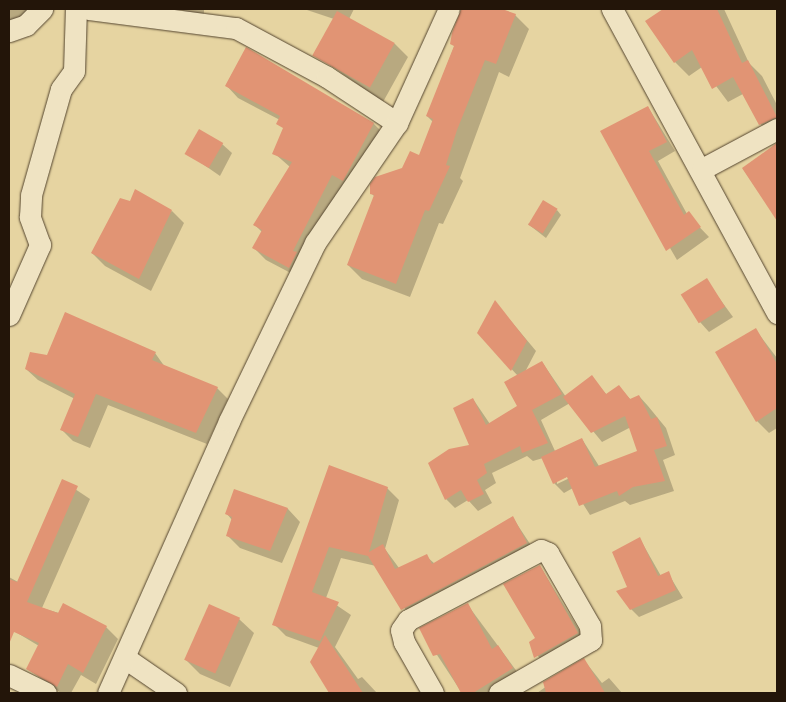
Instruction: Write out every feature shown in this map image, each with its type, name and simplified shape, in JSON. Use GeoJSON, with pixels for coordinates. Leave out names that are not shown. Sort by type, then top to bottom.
{"type":"FeatureCollection","features":[{"type":"Feature","properties":{"kind":"street"},"geometry":{"type":"LineString","coordinates":[[9,31],[26,24],[42,9]]}},
{"type":"Feature","properties":{"kind":"street"},"geometry":{"type":"LineString","coordinates":[[9,315],[40,245],[30,217],[31,195],[61,89],[74,71],[76,9],[60,9]]}},
{"type":"Feature","properties":{"kind":"street"},"geometry":{"type":"LineString","coordinates":[[89,9],[236,28],[327,77],[397,123]]}},
{"type":"Feature","properties":{"kind":"street"},"geometry":{"type":"LineString","coordinates":[[108,693],[228,422],[315,243],[397,123],[449,9]]}},
{"type":"Feature","properties":{"kind":"street"},"geometry":{"type":"LineString","coordinates":[[612,9],[771,288],[777,313]]}},
{"type":"Feature","properties":{"kind":"street"},"geometry":{"type":"LineString","coordinates":[[702,169],[777,130]]}},
{"type":"Feature","properties":{"kind":"street"},"geometry":{"type":"LineString","coordinates":[[433,693],[404,642],[401,630],[408,620],[541,550],[548,553],[590,626],[591,640],[499,693]]}},
{"type":"Feature","properties":{"kind":"street"},"geometry":{"type":"LineString","coordinates":[[124,658],[176,693]]}},
{"type":"Feature","properties":{"kind":"street"},"geometry":{"type":"LineString","coordinates":[[9,675],[46,693]]}},
{"type":"Feature","properties":{"kind":"building"},"geometry":{"type":"Polygon","coordinates":[[[461,9],[502,9],[516,14],[496,64],[485,60],[457,130],[446,165],[450,166],[429,211],[425,210],[396,284],[347,265],[374,195],[370,194],[370,184],[375,177],[402,168],[410,151],[419,155],[433,119],[426,116],[454,46],[450,44],[452,33],[461,9]]]}},
{"type":"Feature","properties":{"kind":"building"},"geometry":{"type":"Polygon","coordinates":[[[663,9],[717,9],[742,63],[748,60],[777,117],[759,125],[733,77],[712,89],[692,50],[674,63],[645,21],[663,9]]]}},
{"type":"Feature","properties":{"kind":"building"},"geometry":{"type":"Polygon","coordinates":[[[337,11],[395,43],[370,88],[312,56],[337,11]]]}},
{"type":"Feature","properties":{"kind":"building"},"geometry":{"type":"Polygon","coordinates":[[[246,47],[374,123],[343,181],[332,175],[293,251],[297,252],[289,268],[252,248],[262,230],[253,225],[292,162],[272,154],[283,128],[276,124],[280,116],[225,86],[246,47]]]}},
{"type":"Feature","properties":{"kind":"building"},"geometry":{"type":"Polygon","coordinates":[[[648,106],[667,142],[649,151],[684,215],[689,211],[701,227],[666,251],[600,131],[648,106]]]}},
{"type":"Feature","properties":{"kind":"building"},"geometry":{"type":"Polygon","coordinates":[[[199,129],[223,143],[209,168],[184,154],[199,129]]]}},
{"type":"Feature","properties":{"kind":"building"},"geometry":{"type":"Polygon","coordinates":[[[777,143],[777,221],[742,168],[777,143]]]}},
{"type":"Feature","properties":{"kind":"building"},"geometry":{"type":"Polygon","coordinates":[[[135,189],[172,210],[139,279],[91,253],[120,198],[130,201],[135,189]]]}},
{"type":"Feature","properties":{"kind":"building"},"geometry":{"type":"Polygon","coordinates":[[[543,200],[558,209],[543,234],[528,225],[543,200]]]}},
{"type":"Feature","properties":{"kind":"building"},"geometry":{"type":"Polygon","coordinates":[[[707,278],[725,307],[699,323],[681,294],[707,278]]]}},
{"type":"Feature","properties":{"kind":"building"},"geometry":{"type":"Polygon","coordinates":[[[495,300],[527,341],[511,371],[477,333],[495,300]]]}},
{"type":"Feature","properties":{"kind":"building"},"geometry":{"type":"Polygon","coordinates":[[[65,312],[156,352],[152,360],[218,387],[196,433],[96,394],[78,437],[60,430],[75,394],[25,369],[30,352],[47,355],[65,312]]]}},
{"type":"Feature","properties":{"kind":"building"},"geometry":{"type":"Polygon","coordinates":[[[756,328],[777,364],[777,408],[756,422],[715,352],[756,328]]]}},
{"type":"Feature","properties":{"kind":"building"},"geometry":{"type":"Polygon","coordinates":[[[542,361],[562,394],[532,410],[548,443],[522,453],[520,446],[484,464],[487,473],[477,480],[484,494],[468,502],[461,490],[445,500],[428,463],[449,449],[469,445],[453,408],[473,398],[486,425],[517,406],[504,382],[542,361]]]}},
{"type":"Feature","properties":{"kind":"building"},"geometry":{"type":"Polygon","coordinates":[[[592,375],[606,394],[619,385],[630,399],[639,395],[651,419],[657,417],[667,446],[654,450],[665,481],[633,487],[619,496],[617,491],[579,506],[567,477],[553,484],[541,457],[582,438],[595,467],[637,451],[625,416],[591,433],[563,397],[592,375]]]}},
{"type":"Feature","properties":{"kind":"building"},"geometry":{"type":"Polygon","coordinates":[[[329,465],[388,487],[369,552],[383,544],[395,569],[427,554],[432,564],[513,516],[527,543],[401,610],[368,556],[329,547],[312,592],[339,602],[320,641],[272,625],[329,465]]]}},
{"type":"Feature","properties":{"kind":"building"},"geometry":{"type":"Polygon","coordinates":[[[62,479],[78,486],[27,602],[58,613],[63,603],[107,626],[83,673],[68,664],[57,687],[26,669],[39,643],[14,632],[9,644],[9,579],[17,582],[62,479]]]}},
{"type":"Feature","properties":{"kind":"building"},"geometry":{"type":"Polygon","coordinates":[[[234,489],[288,508],[270,551],[226,536],[232,517],[225,514],[234,489]]]}},
{"type":"Feature","properties":{"kind":"building"},"geometry":{"type":"Polygon","coordinates":[[[640,537],[658,576],[669,571],[676,590],[630,610],[616,591],[627,587],[612,552],[640,537]]]}},
{"type":"Feature","properties":{"kind":"building"},"geometry":{"type":"Polygon","coordinates":[[[540,565],[578,633],[534,658],[529,642],[535,638],[503,584],[540,565]]]}},
{"type":"Feature","properties":{"kind":"building"},"geometry":{"type":"Polygon","coordinates":[[[468,603],[492,649],[498,645],[513,668],[473,693],[461,693],[440,654],[433,656],[419,628],[468,603]]]}},
{"type":"Feature","properties":{"kind":"building"},"geometry":{"type":"Polygon","coordinates":[[[209,604],[240,618],[215,674],[184,660],[209,604]]]}},
{"type":"Feature","properties":{"kind":"building"},"geometry":{"type":"Polygon","coordinates":[[[325,635],[363,693],[329,693],[310,662],[325,635]]]}},
{"type":"Feature","properties":{"kind":"building"},"geometry":{"type":"Polygon","coordinates":[[[584,658],[605,693],[546,693],[543,682],[584,658]]]}}]}
